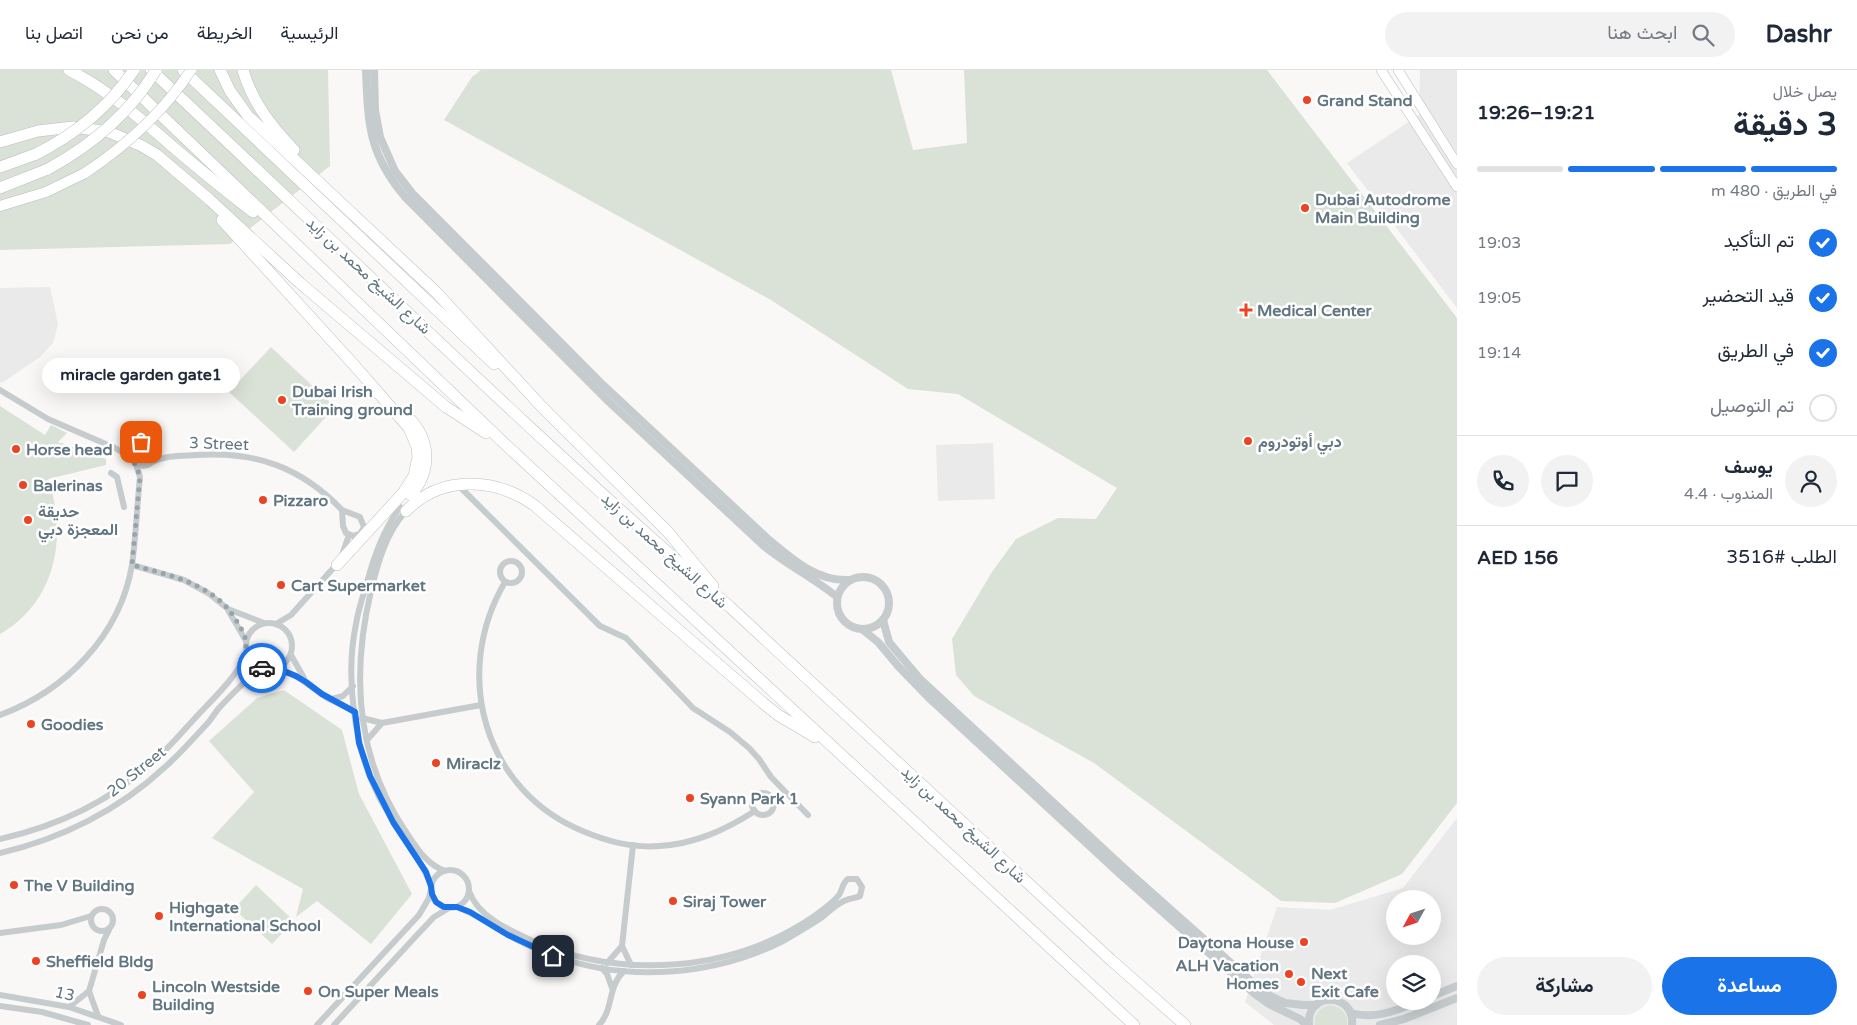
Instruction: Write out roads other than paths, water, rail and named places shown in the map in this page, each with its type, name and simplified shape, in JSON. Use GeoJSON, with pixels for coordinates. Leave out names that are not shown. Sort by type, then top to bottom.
{"type":"FeatureCollection","features":[{"type":"Feature","properties":{"kind":"highway"},"geometry":{"type":"LineString","coordinates":[[68,70],[101,88],[121,102],[210,178],[303,253]]}},
{"type":"Feature","properties":{"kind":"highway","name":"شارع الشيخ محمد بن زايد"},"geometry":{"type":"LineString","coordinates":[[114,70],[303,253],[506,445],[1134,1025]]}},
{"type":"Feature","properties":{"kind":"highway"},"geometry":{"type":"LineString","coordinates":[[0,167],[36,154],[68,136],[97,114],[134,70]]}},
{"type":"Feature","properties":{"kind":"highway","name":"شارع الشيخ محمد بن زايد"},"geometry":{"type":"LineString","coordinates":[[151,70],[528,426],[730,608],[1104,954],[1185,1025]]}},
{"type":"Feature","properties":{"kind":"highway"},"geometry":{"type":"LineString","coordinates":[[0,188],[48,169],[82,149],[112,124],[139,95],[156,70]]}},
{"type":"Feature","properties":{"kind":"highway"},"geometry":{"type":"LineString","coordinates":[[183,70],[468,341],[542,406]]}},
{"type":"Feature","properties":{"kind":"highway"},"geometry":{"type":"LineString","coordinates":[[220,70],[230,91],[248,116],[445,302],[542,406],[676,540],[730,608]]}},
{"type":"Feature","properties":{"kind":"highway"},"geometry":{"type":"LineString","coordinates":[[243,70],[254,100],[269,122],[371,231]]}},
{"type":"Feature","properties":{"kind":"highway"},"geometry":{"type":"LineString","coordinates":[[0,142],[38,131],[73,127],[100,130],[126,138],[142,146],[157,155],[210,200],[300,283],[446,407],[506,445]]}},
{"type":"Feature","properties":{"kind":"highway"},"geometry":{"type":"LineString","coordinates":[[0,180],[48,169]]}},
{"type":"Feature","properties":{"kind":"highway"},"geometry":{"type":"LineString","coordinates":[[186,180],[409,428],[417,446],[417,462],[414,476],[406,489],[337,564]]}},
{"type":"Feature","properties":{"kind":"highway"},"geometry":{"type":"LineString","coordinates":[[354,365],[410,418],[423,438],[426,454],[425,469],[419,484],[403,509]]}},
{"type":"Feature","properties":{"kind":"highway"},"geometry":{"type":"LineString","coordinates":[[403,509],[430,493],[449,486],[471,483],[504,489],[524,499],[770,709],[835,749]]}},
{"type":"Feature","properties":{"kind":"main road"},"geometry":{"type":"LineString","coordinates":[[0,206],[46,192],[85,173],[122,148],[169,101],[191,70]]}},
{"type":"Feature","properties":{"kind":"main road"},"geometry":{"type":"LineString","coordinates":[[1382,70],[1454,176],[1457,187]]}},
{"type":"Feature","properties":{"kind":"main road"},"geometry":{"type":"LineString","coordinates":[[1398,70],[1457,164]]}},
{"type":"Feature","properties":{"kind":"street"},"geometry":{"type":"LineString","coordinates":[[366,70],[372,140],[383,167],[406,198],[630,422],[764,546],[837,597]]}},
{"type":"Feature","properties":{"kind":"street"},"geometry":{"type":"LineString","coordinates":[[374,70],[376,110],[383,146],[395,171],[424,206],[603,385],[768,538],[810,570],[835,580],[869,578],[883,586],[889,599],[889,607],[883,620],[870,628],[862,630]]}},
{"type":"Feature","properties":{"kind":"street"},"geometry":{"type":"LineString","coordinates":[[0,390],[48,419],[115,448],[143,466],[151,463]]}},
{"type":"Feature","properties":{"kind":"street"},"geometry":{"type":"LineString","coordinates":[[0,716],[45,694],[67,677],[103,636],[118,608],[132,565],[140,477],[131,452],[139,442],[147,442],[155,451],[151,463],[140,477]]}},
{"type":"Feature","properties":{"kind":"street"},"geometry":{"type":"LineString","coordinates":[[115,448],[134,446]]}},
{"type":"Feature","properties":{"kind":"street","name":"3 Street"},"geometry":{"type":"LineString","coordinates":[[155,451],[169,456]]}},
{"type":"Feature","properties":{"kind":"street","name":"3 Street"},"geometry":{"type":"LineString","coordinates":[[151,463],[169,456],[213,454],[258,459],[277,465],[303,478],[323,492],[342,510],[357,515],[364,524],[360,534],[349,535],[345,549],[337,564],[291,615],[276,624]]}},
{"type":"Feature","properties":{"kind":"street"},"geometry":{"type":"LineString","coordinates":[[111,473],[117,477],[122,507],[137,505]]}},
{"type":"Feature","properties":{"kind":"street"},"geometry":{"type":"LineString","coordinates":[[458,485],[600,626],[626,638],[693,708],[730,732],[749,748],[771,777],[808,815]]}},
{"type":"Feature","properties":{"kind":"street"},"geometry":{"type":"LineString","coordinates":[[403,509],[392,519],[378,544],[359,610],[352,656],[355,712],[361,750],[375,788],[393,822],[422,865],[436,902],[449,908]]}},
{"type":"Feature","properties":{"kind":"street"},"geometry":{"type":"LineString","coordinates":[[403,509],[380,555],[362,631],[359,684],[362,718],[372,762],[400,822],[424,857],[434,866],[463,876],[467,881],[474,903],[483,913],[524,937],[565,953],[631,965],[681,964],[710,960],[740,952],[784,934],[813,916],[838,897],[848,879],[857,879],[862,887],[860,896],[841,902],[808,927],[750,955],[688,970],[660,972],[602,968],[561,958],[530,946],[476,915],[457,907]]}},
{"type":"Feature","properties":{"kind":"street"},"geometry":{"type":"LineString","coordinates":[[342,510],[344,529],[349,535]]}},
{"type":"Feature","properties":{"kind":"street"},"geometry":{"type":"LineString","coordinates":[[132,565],[184,580],[208,593],[239,615],[264,623],[276,624],[288,633],[292,640],[291,655],[287,662],[272,670]]}},
{"type":"Feature","properties":{"kind":"street"},"geometry":{"type":"LineString","coordinates":[[850,580],[843,585],[837,597],[836,605],[842,620],[848,625],[862,630],[878,642],[928,697],[1205,951],[1262,1000],[1308,1025],[1310,1013],[1316,1005],[1326,1000],[1337,1000],[1348,1008],[1351,1013],[1352,1025]]}},
{"type":"Feature","properties":{"kind":"street"},"geometry":{"type":"LineString","coordinates":[[505,582],[488,615],[482,637],[478,680],[481,705],[490,736],[504,764],[523,789],[546,810],[573,827],[602,839],[633,845],[659,846],[682,843],[709,836],[733,825],[755,811]]}},
{"type":"Feature","properties":{"kind":"street"},"geometry":{"type":"LineString","coordinates":[[228,609],[246,641],[247,654],[252,663],[261,668],[284,671],[306,682],[330,700],[355,712]]}},
{"type":"Feature","properties":{"kind":"street"},"geometry":{"type":"LineString","coordinates":[[883,620],[888,642],[920,679],[1209,944],[1272,997],[1291,1004],[1316,1005]]}},
{"type":"Feature","properties":{"kind":"street"},"geometry":{"type":"LineString","coordinates":[[246,641],[256,627],[264,623]]}},
{"type":"Feature","properties":{"kind":"street","name":"20 Street"},"geometry":{"type":"LineString","coordinates":[[0,839],[25,833],[72,816],[95,804],[137,776],[156,760],[227,684],[247,654]]}},
{"type":"Feature","properties":{"kind":"street"},"geometry":{"type":"LineString","coordinates":[[291,655],[306,682]]}},
{"type":"Feature","properties":{"kind":"street","name":"20 Street"},"geometry":{"type":"LineString","coordinates":[[0,853],[49,839],[123,801],[166,766],[211,720],[240,686],[261,668]]}},
{"type":"Feature","properties":{"kind":"street"},"geometry":{"type":"LineString","coordinates":[[330,700],[343,696],[353,686]]}},
{"type":"Feature","properties":{"kind":"street"},"geometry":{"type":"LineString","coordinates":[[362,718],[382,723],[481,705]]}},
{"type":"Feature","properties":{"kind":"street"},"geometry":{"type":"LineString","coordinates":[[367,740],[382,723]]}},
{"type":"Feature","properties":{"kind":"street"},"geometry":{"type":"LineString","coordinates":[[631,965],[622,946],[633,845]]}},
{"type":"Feature","properties":{"kind":"street"},"geometry":{"type":"LineString","coordinates":[[317,1025],[419,915],[429,898],[436,877],[446,871]]}},
{"type":"Feature","properties":{"kind":"street"},"geometry":{"type":"LineString","coordinates":[[334,1025],[434,917],[449,908],[457,907],[465,901],[469,891]]}},
{"type":"Feature","properties":{"kind":"street"},"geometry":{"type":"LineString","coordinates":[[0,933],[61,925],[91,916],[98,909],[109,910],[114,917],[114,922],[103,946],[89,991],[69,1007]]}},
{"type":"Feature","properties":{"kind":"street"},"geometry":{"type":"LineString","coordinates":[[91,916],[91,924],[96,930],[103,946]]}},
{"type":"Feature","properties":{"kind":"street"},"geometry":{"type":"LineString","coordinates":[[96,930],[105,932],[109,930]]}},
{"type":"Feature","properties":{"kind":"street"},"geometry":{"type":"LineString","coordinates":[[607,962],[622,946]]}},
{"type":"Feature","properties":{"kind":"street"},"geometry":{"type":"LineString","coordinates":[[602,968],[612,988]]}},
{"type":"Feature","properties":{"kind":"street"},"geometry":{"type":"LineString","coordinates":[[599,1025],[606,1016],[612,988],[624,971]]}},
{"type":"Feature","properties":{"kind":"street"},"geometry":{"type":"LineString","coordinates":[[1441,992],[1457,986]]}},
{"type":"Feature","properties":{"kind":"street"},"geometry":{"type":"LineString","coordinates":[[89,991],[98,1016]]}},
{"type":"Feature","properties":{"kind":"street","name":"13"},"geometry":{"type":"LineString","coordinates":[[0,994],[69,1007],[122,1025]]}},
{"type":"Feature","properties":{"kind":"street"},"geometry":{"type":"LineString","coordinates":[[1380,1025],[1404,1019],[1457,998]]}},
{"type":"Feature","properties":{"kind":"street","name":"13"},"geometry":{"type":"LineString","coordinates":[[0,1006],[42,1012],[88,1025]]}},
{"type":"Feature","properties":{"kind":"street"},"geometry":{"type":"LineString","coordinates":[[1351,1013],[1368,1016],[1380,1015],[1394,1010]]}},
{"type":"Feature","properties":{"kind":"place","name":"Grand Stand"},"geometry":{"type":"Point","coordinates":[1307,100]}},
{"type":"Feature","properties":{"kind":"place","name":"Dubai Autodrome Main Building"},"geometry":{"type":"Point","coordinates":[1305,208]}},
{"type":"Feature","properties":{"kind":"place","name":"Medical Center"},"geometry":{"type":"Point","coordinates":[1246,310]}},
{"type":"Feature","properties":{"kind":"place","name":"Dubai Irish Training ground"},"geometry":{"type":"Point","coordinates":[282,400]}},
{"type":"Feature","properties":{"kind":"place","name":"دبي أوتودروم"},"geometry":{"type":"Point","coordinates":[1248,441]}},
{"type":"Feature","properties":{"kind":"place","name":"miracle garden gate1"},"geometry":{"type":"Point","coordinates":[141,442]}},
{"type":"Feature","properties":{"kind":"place","name":"Horse head"},"geometry":{"type":"Point","coordinates":[16,449]}},
{"type":"Feature","properties":{"kind":"place","name":"Balerinas"},"geometry":{"type":"Point","coordinates":[23,485]}},
{"type":"Feature","properties":{"kind":"place","name":"Pizzaro"},"geometry":{"type":"Point","coordinates":[263,500]}},
{"type":"Feature","properties":{"kind":"place","name":"حديقة المعجزة دبي"},"geometry":{"type":"Point","coordinates":[28,520]}},
{"type":"Feature","properties":{"kind":"place","name":"Cart Supermarket"},"geometry":{"type":"Point","coordinates":[281,585]}},
{"type":"Feature","properties":{"kind":"place","name":"Goodies"},"geometry":{"type":"Point","coordinates":[31,724]}},
{"type":"Feature","properties":{"kind":"place","name":"Miraclz"},"geometry":{"type":"Point","coordinates":[436,763]}},
{"type":"Feature","properties":{"kind":"place","name":"Syann Park 1"},"geometry":{"type":"Point","coordinates":[690,798]}},
{"type":"Feature","properties":{"kind":"place","name":"The V Building"},"geometry":{"type":"Point","coordinates":[14,885]}},
{"type":"Feature","properties":{"kind":"place","name":"Siraj Tower"},"geometry":{"type":"Point","coordinates":[673,901]}},
{"type":"Feature","properties":{"kind":"place","name":"Highgate International School"},"geometry":{"type":"Point","coordinates":[159,916]}},
{"type":"Feature","properties":{"kind":"place","name":"Daytona House"},"geometry":{"type":"Point","coordinates":[1304,942]}},
{"type":"Feature","properties":{"kind":"place","name":"Sheffield Bldg"},"geometry":{"type":"Point","coordinates":[36,961]}},
{"type":"Feature","properties":{"kind":"place","name":"ALH Vacation Homes"},"geometry":{"type":"Point","coordinates":[1289,974]}},
{"type":"Feature","properties":{"kind":"place","name":"Next Exit Cafe"},"geometry":{"type":"Point","coordinates":[1301,982]}},
{"type":"Feature","properties":{"kind":"place","name":"On Super Meals"},"geometry":{"type":"Point","coordinates":[308,991]}},
{"type":"Feature","properties":{"kind":"place","name":"Lincoln Westside Building"},"geometry":{"type":"Point","coordinates":[142,995]}}]}
